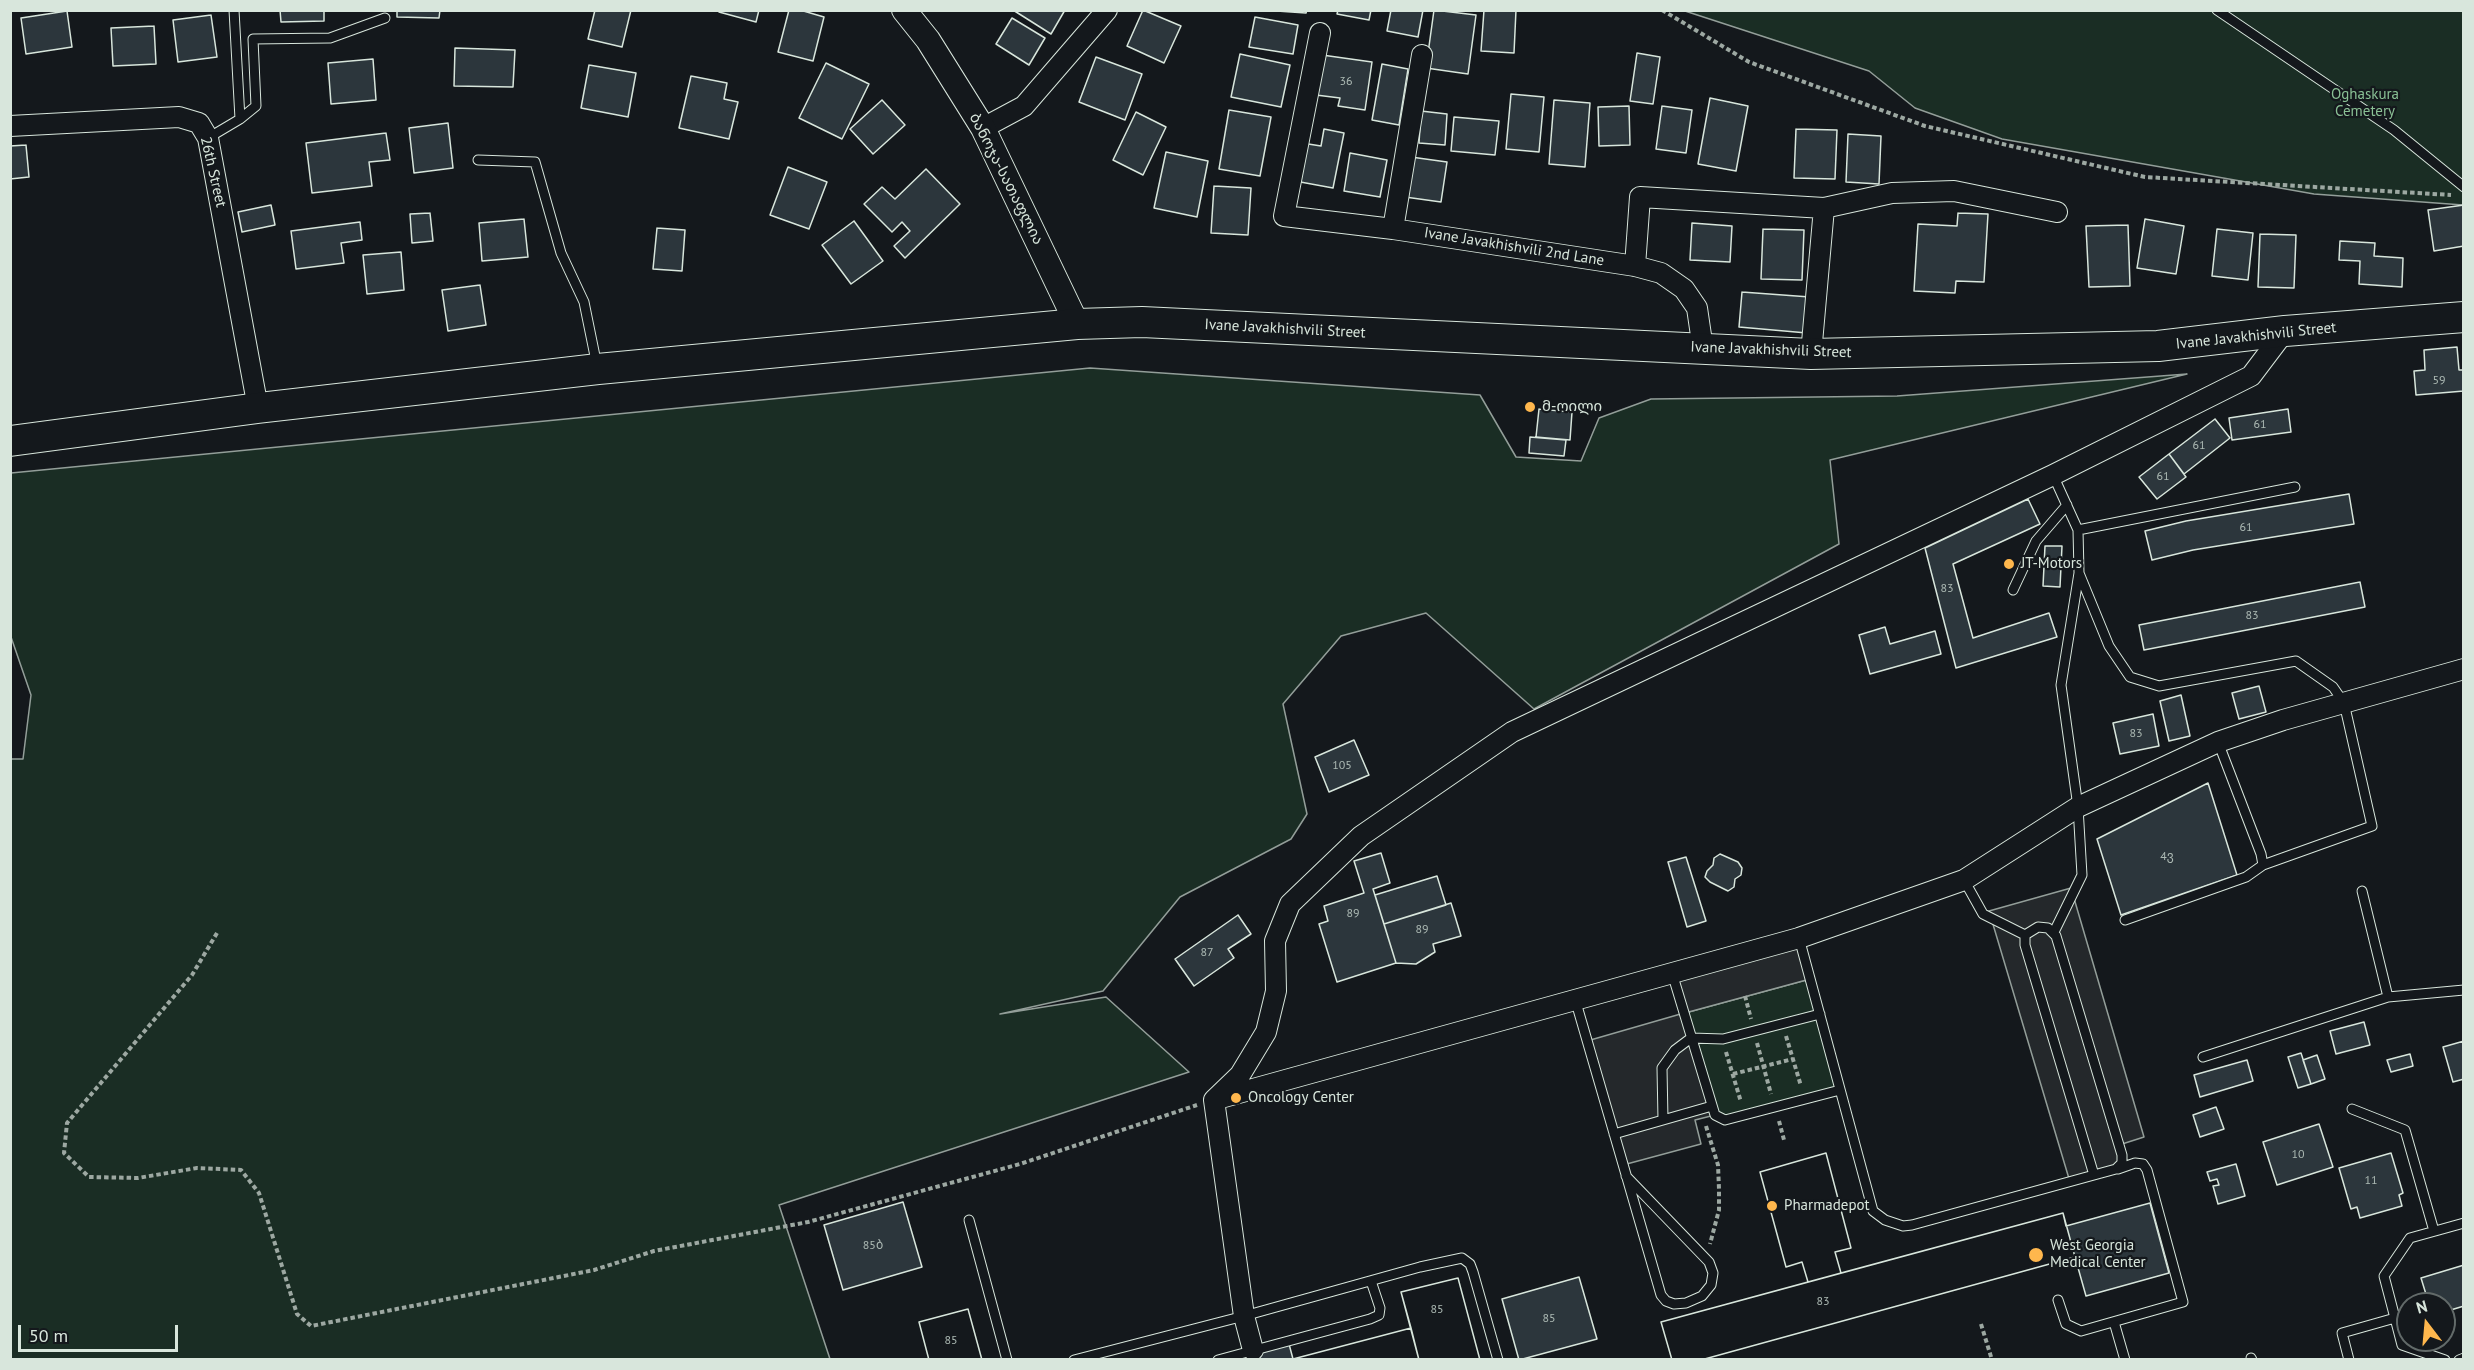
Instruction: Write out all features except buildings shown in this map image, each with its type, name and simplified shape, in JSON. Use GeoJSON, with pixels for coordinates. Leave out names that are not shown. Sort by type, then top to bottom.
{"type":"FeatureCollection","features":[{"type":"Feature","properties":{"kind":"main road","name":"Ivane Javakhishvili Street"},"geometry":{"type":"LineString","coordinates":[[10,441],[258,408],[598,369],[1077,324],[1142,322],[1811,354],[2158,346],[2286,331],[2463,317]]}},
{"type":"Feature","properties":{"kind":"street","name":"ბანოჯა-სათაფლია"},"geometry":{"type":"LineString","coordinates":[[904,10],[928,40],[983,128],[1077,324]]}},
{"type":"Feature","properties":{"kind":"street"},"geometry":{"type":"LineString","coordinates":[[983,128],[1024,106],[1107,10]]}},
{"type":"Feature","properties":{"kind":"street","name":"Ivane Javakhishvili 2nd Lane"},"geometry":{"type":"LineString","coordinates":[[1320,33],[1284,216],[1393,229],[1635,266],[1661,273],[1684,289],[1697,308],[1703,349]]}},
{"type":"Feature","properties":{"kind":"street"},"geometry":{"type":"LineString","coordinates":[[1393,229],[1422,55]]}},
{"type":"Feature","properties":{"kind":"street","name":"26th Street"},"geometry":{"type":"LineString","coordinates":[[10,126],[179,117],[199,123],[208,138],[258,408]]}},
{"type":"Feature","properties":{"kind":"street"},"geometry":{"type":"LineString","coordinates":[[1635,266],[1640,197],[1824,208],[1892,193],[1954,191],[2057,212]]}},
{"type":"Feature","properties":{"kind":"street"},"geometry":{"type":"LineString","coordinates":[[1811,354],[1824,208]]}},
{"type":"Feature","properties":{"kind":"street"},"geometry":{"type":"LineString","coordinates":[[1214,1100],[1240,1075],[1266,1032],[1276,991],[1275,941],[1290,904],[1361,836],[1512,732],[2053,475],[2251,376],[2286,331]]}},
{"type":"Feature","properties":{"kind":"street"},"geometry":{"type":"LineString","coordinates":[[1214,1100],[1799,938],[1964,880],[2078,807],[2218,742],[2463,669]]}},
{"type":"Feature","properties":{"kind":"street"},"geometry":{"type":"LineString","coordinates":[[1214,1100],[1244,1316],[1253,1350]]}},
{"type":"Feature","properties":{"kind":"lane"},"geometry":{"type":"LineString","coordinates":[[234,10],[240,119]]}},
{"type":"Feature","properties":{"kind":"lane"},"geometry":{"type":"LineString","coordinates":[[2217,10],[2394,130],[2463,188]]}},
{"type":"Feature","properties":{"kind":"lane"},"geometry":{"type":"LineString","coordinates":[[208,138],[240,119],[255,106],[253,39],[330,38],[385,18]]}},
{"type":"Feature","properties":{"kind":"lane"},"geometry":{"type":"LineString","coordinates":[[478,160],[535,162],[561,253],[584,302],[598,369]]}},
{"type":"Feature","properties":{"kind":"lane"},"geometry":{"type":"LineString","coordinates":[[2053,475],[2078,530],[2079,573],[2061,685],[2078,807],[2082,875],[2054,932]]}},
{"type":"Feature","properties":{"kind":"lane"},"geometry":{"type":"LineString","coordinates":[[2078,530],[2295,487]]}},
{"type":"Feature","properties":{"kind":"lane"},"geometry":{"type":"LineString","coordinates":[[2013,590],[2036,541],[2067,505]]}},
{"type":"Feature","properties":{"kind":"lane"},"geometry":{"type":"LineString","coordinates":[[2079,573],[2109,646],[2130,677],[2159,687],[2296,661],[2333,687],[2344,703],[2372,826],[2263,865],[2246,877],[2125,920]]}},
{"type":"Feature","properties":{"kind":"lane"},"geometry":{"type":"LineString","coordinates":[[2218,742],[2261,854],[2263,865]]}},
{"type":"Feature","properties":{"kind":"lane"},"geometry":{"type":"LineString","coordinates":[[1964,880],[1983,914],[2025,935]]}},
{"type":"Feature","properties":{"kind":"lane"},"geometry":{"type":"LineString","coordinates":[[2362,891],[2388,997]]}},
{"type":"Feature","properties":{"kind":"lane"},"geometry":{"type":"LineString","coordinates":[[2025,935],[2038,927],[2048,928],[2054,932],[2122,1155],[2122,1163],[2116,1169]]}},
{"type":"Feature","properties":{"kind":"lane"},"geometry":{"type":"LineString","coordinates":[[2025,935],[2025,945],[2094,1175]]}},
{"type":"Feature","properties":{"kind":"lane"},"geometry":{"type":"LineString","coordinates":[[1799,938],[1873,1211],[1885,1220],[1903,1226],[2135,1163],[2143,1164],[2147,1170],[2183,1302],[2081,1331],[2066,1324],[2058,1300]]}},
{"type":"Feature","properties":{"kind":"lane"},"geometry":{"type":"LineString","coordinates":[[1672,973],[1715,1115],[1725,1120],[1840,1090]]}},
{"type":"Feature","properties":{"kind":"lane"},"geometry":{"type":"LineString","coordinates":[[2203,1057],[2388,997],[2463,990]]}},
{"type":"Feature","properties":{"kind":"lane"},"geometry":{"type":"LineString","coordinates":[[1575,999],[1626,1176],[1661,1295],[1666,1301],[1674,1304],[1686,1303],[1702,1296],[1711,1285],[1713,1273],[1703,1257],[1626,1176]]}},
{"type":"Feature","properties":{"kind":"lane"},"geometry":{"type":"LineString","coordinates":[[1663,1120],[1662,1068],[1675,1050],[1691,1038],[1723,1039],[1820,1014]]}},
{"type":"Feature","properties":{"kind":"lane"},"geometry":{"type":"LineString","coordinates":[[1614,1134],[1712,1106]]}},
{"type":"Feature","properties":{"kind":"lane"},"geometry":{"type":"LineString","coordinates":[[2352,1109],[2405,1130],[2434,1231]]}},
{"type":"Feature","properties":{"kind":"lane"},"geometry":{"type":"LineString","coordinates":[[969,1220],[1007,1359]]}},
{"type":"Feature","properties":{"kind":"lane"},"geometry":{"type":"LineString","coordinates":[[2445,1359],[2402,1345],[2384,1276],[2410,1238],[2463,1223]]}},
{"type":"Feature","properties":{"kind":"lane"},"geometry":{"type":"LineString","coordinates":[[1074,1359],[1462,1258],[1470,1264],[1473,1272],[1498,1359]]}},
{"type":"Feature","properties":{"kind":"lane"},"geometry":{"type":"LineString","coordinates":[[1218,1359],[1379,1315],[1380,1308],[1371,1281]]}},
{"type":"Feature","properties":{"kind":"lane"},"geometry":{"type":"LineString","coordinates":[[2349,1359],[2342,1333],[2394,1318]]}},
{"type":"Feature","properties":{"kind":"lane"},"geometry":{"type":"LineString","coordinates":[[2114,1322],[2125,1359]]}},
{"type":"Feature","properties":{"kind":"path"},"geometry":{"type":"LineString","coordinates":[[1662,10],[1749,62],[1925,126],[2145,177],[2452,195]]}},
{"type":"Feature","properties":{"kind":"path"},"geometry":{"type":"LineString","coordinates":[[218,933],[192,975],[67,1123],[64,1153],[89,1177],[138,1178],[198,1168],[241,1170],[259,1193],[297,1314],[311,1326],[594,1270],[654,1251],[808,1222],[1020,1164],[1214,1100]]}},
{"type":"Feature","properties":{"kind":"path"},"geometry":{"type":"LineString","coordinates":[[1745,996],[1775,1107]]}},
{"type":"Feature","properties":{"kind":"path"},"geometry":{"type":"LineString","coordinates":[[1783,1024],[1804,1099]]}},
{"type":"Feature","properties":{"kind":"path"},"geometry":{"type":"LineString","coordinates":[[1723,1039],[1745,1115]]}},
{"type":"Feature","properties":{"kind":"path"},"geometry":{"type":"LineString","coordinates":[[1733,1074],[1793,1059]]}},
{"type":"Feature","properties":{"kind":"path"},"geometry":{"type":"LineString","coordinates":[[1696,1110],[1712,1141],[1718,1164],[1719,1210],[1712,1240],[1703,1257]]}},
{"type":"Feature","properties":{"kind":"path"},"geometry":{"type":"LineString","coordinates":[[1981,1324],[1992,1359]]}},
{"type":"Feature","properties":{"kind":"green space","name":"Oghaskura Cemetery"},"geometry":{"type":"Polygon","coordinates":[[[1685,11],[2463,11],[2463,205],[2314,194],[2002,139],[1915,108],[1869,71],[1685,11]]]}},
{"type":"Feature","properties":{"kind":"green space"},"geometry":{"type":"Polygon","coordinates":[[[1090,368],[1480,395],[1516,457],[1581,461],[1599,418],[1651,399],[1897,396],[2187,374],[1830,460],[1839,544],[1534,709],[1426,613],[1341,636],[1283,704],[1307,814],[1291,839],[1180,897],[1103,991],[1000,1014],[1106,997],[1189,1072],[779,1205],[830,1359],[11,1359],[10,759],[23,759],[31,695],[11,637],[11,473],[1090,368]]]}},
{"type":"Feature","properties":{"kind":"green space"},"geometry":{"type":"Polygon","coordinates":[[[1810,979],[1840,1090],[1725,1120],[1715,1115],[1685,1013],[1810,979]]]}},
{"type":"Feature","properties":{"kind":"shaded area"},"geometry":{"type":"Polygon","coordinates":[[[2071,888],[2144,1137],[2119,1145],[2122,1163],[2070,1182],[1989,911],[2071,888]]]}},
{"type":"Feature","properties":{"kind":"shaded area"},"geometry":{"type":"Polygon","coordinates":[[[1799,938],[1810,979],[1685,1013],[1715,1115],[1695,1120],[1701,1144],[1623,1165],[1587,1041],[1684,1013],[1672,973],[1799,938]]]}},
{"type":"Feature","properties":{"kind":"place","name":"მ-ოილი"},"geometry":{"type":"Point","coordinates":[1530,407]}},
{"type":"Feature","properties":{"kind":"place","name":"JT-Motors"},"geometry":{"type":"Point","coordinates":[2009,564]}},
{"type":"Feature","properties":{"kind":"place","name":"Oncology Center"},"geometry":{"type":"Point","coordinates":[1236,1098]}},
{"type":"Feature","properties":{"kind":"place","name":"Pharmadepot"},"geometry":{"type":"Point","coordinates":[1772,1206]}},
{"type":"Feature","properties":{"kind":"place","name":"West Georgia Medical Center"},"geometry":{"type":"Point","coordinates":[2036,1255]}}]}
